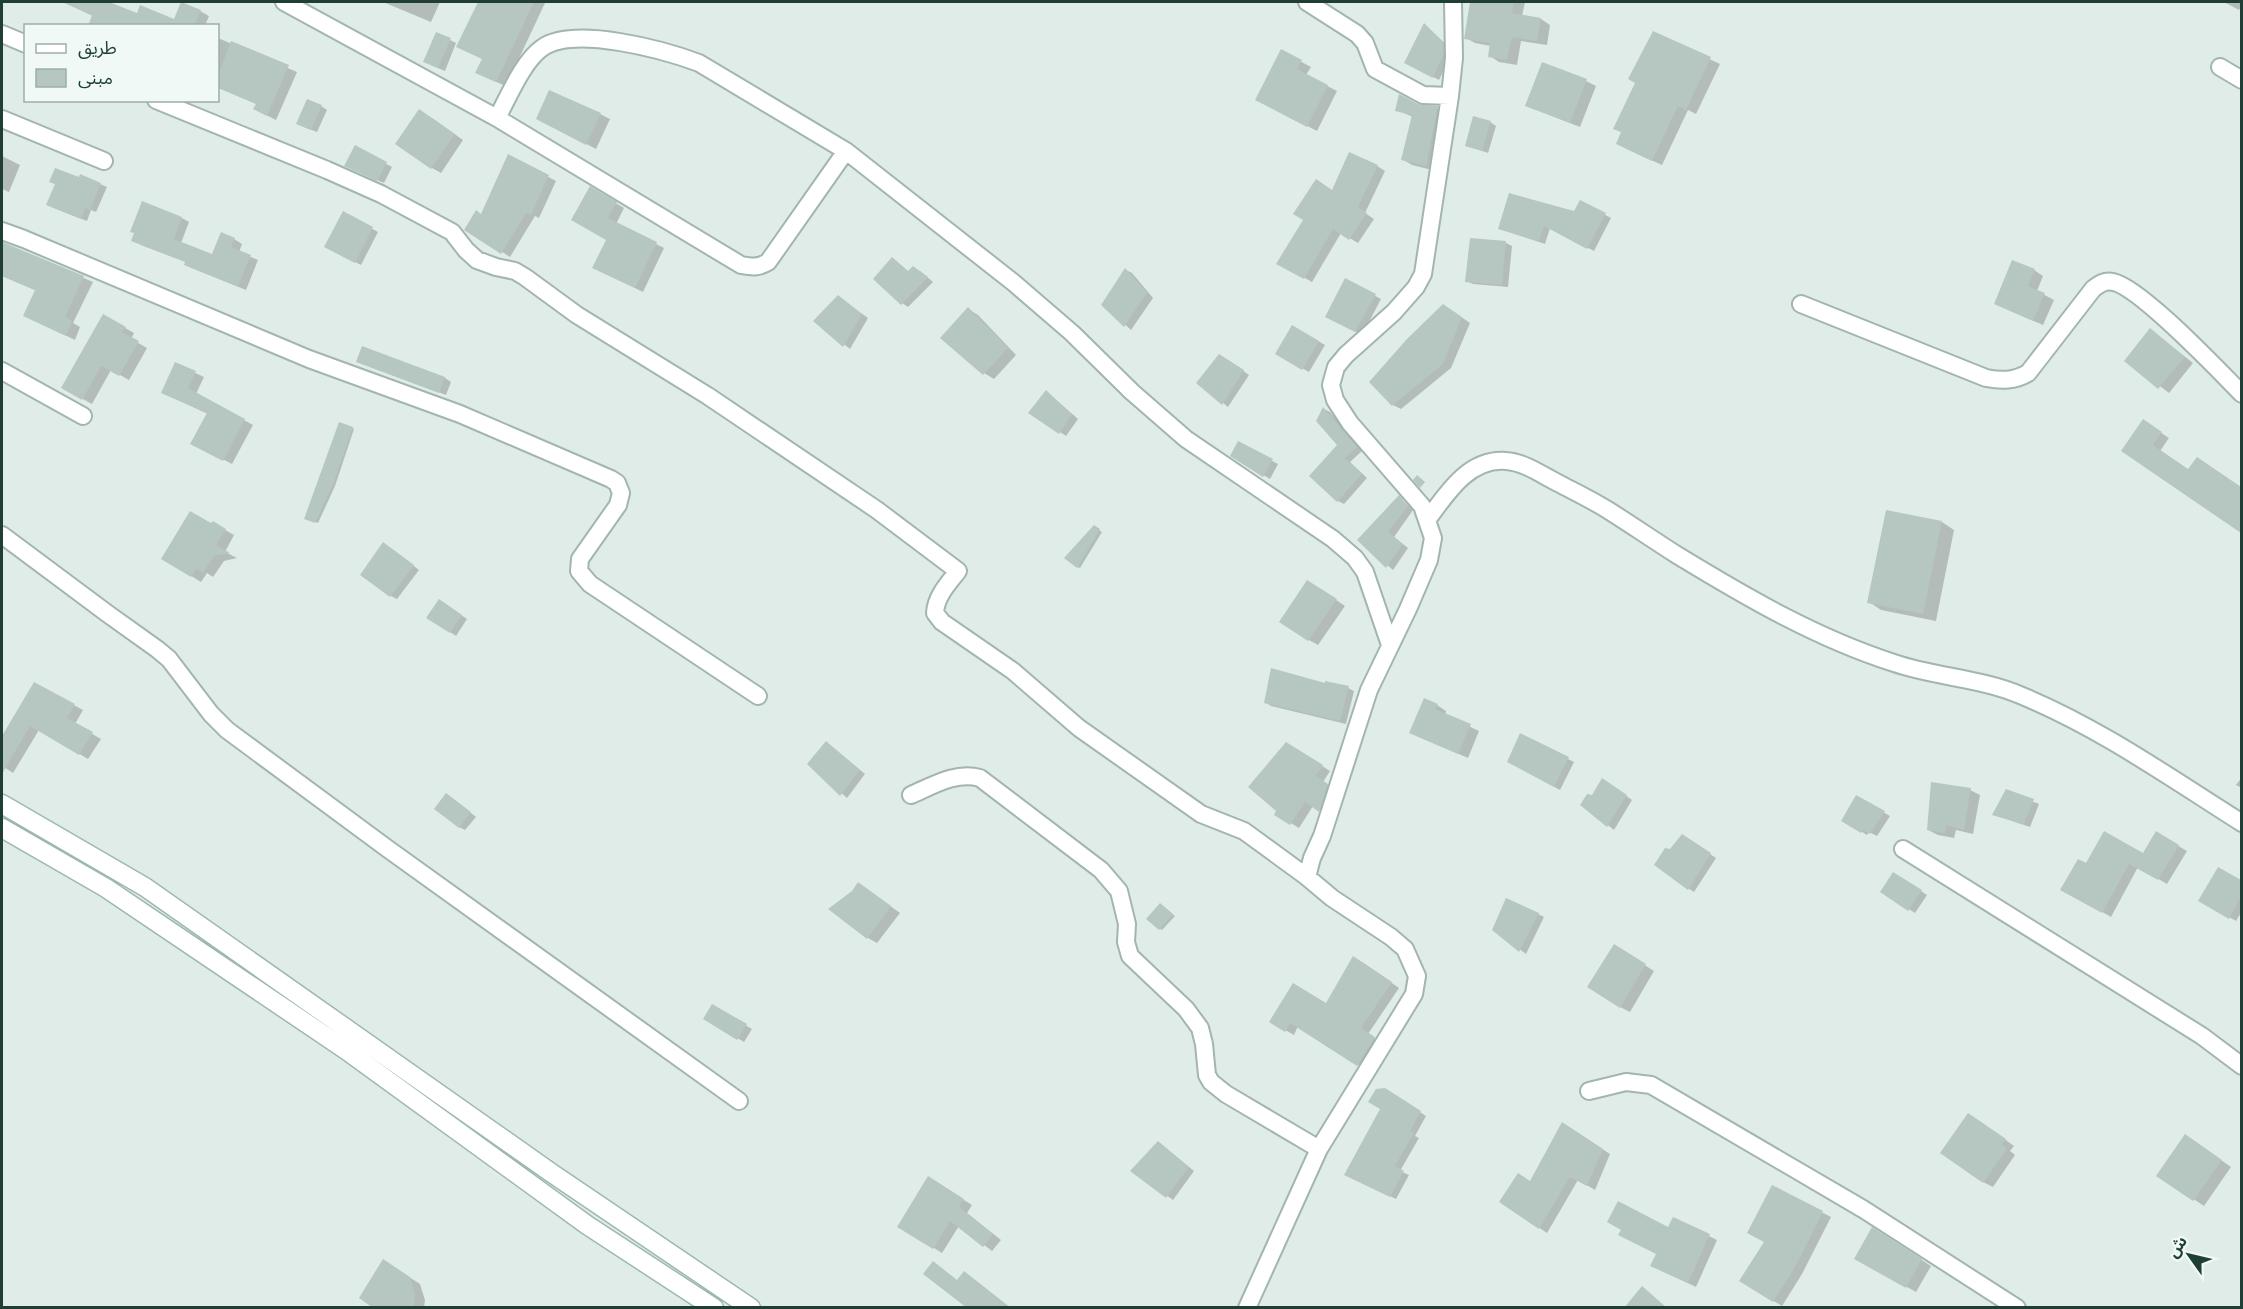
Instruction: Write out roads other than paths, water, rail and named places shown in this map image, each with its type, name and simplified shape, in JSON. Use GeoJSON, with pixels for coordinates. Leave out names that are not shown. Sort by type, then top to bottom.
{"type":"FeatureCollection","features":[{"type":"Feature","properties":{"kind":"main road"},"geometry":{"type":"LineString","coordinates":[[2,804],[145,888],[553,1174],[752,1308]]}},
{"type":"Feature","properties":{"kind":"main road"},"geometry":{"type":"LineString","coordinates":[[2,828],[115,894],[346,1050],[587,1225],[714,1308]]}},
{"type":"Feature","properties":{"kind":"street"},"geometry":{"type":"LineString","coordinates":[[284,2],[497,118],[741,265],[761,267],[768,262],[846,151]]}},
{"type":"Feature","properties":{"kind":"street"},"geometry":{"type":"LineString","coordinates":[[1307,2],[1357,34],[1365,44],[1375,69],[1423,95],[1450,96]]}},
{"type":"Feature","properties":{"kind":"street"},"geometry":{"type":"LineString","coordinates":[[1307,877],[1369,690],[1429,560],[1433,538],[1422,506],[1350,423],[1335,400],[1330,385],[1336,367],[1346,355],[1394,312],[1416,287],[1423,274],[1450,96],[1454,58],[1453,2]]}},
{"type":"Feature","properties":{"kind":"street"},"geometry":{"type":"LineString","coordinates":[[2,34],[24,43]]}},
{"type":"Feature","properties":{"kind":"street"},"geometry":{"type":"LineString","coordinates":[[497,118],[522,74],[540,49],[554,42],[613,41],[678,55],[699,63],[846,151],[1072,333],[1132,392],[1186,439],[1333,538],[1355,558],[1365,572],[1390,645]]}},
{"type":"Feature","properties":{"kind":"street"},"geometry":{"type":"LineString","coordinates":[[2220,67],[2241,80]]}},
{"type":"Feature","properties":{"kind":"street"},"geometry":{"type":"LineString","coordinates":[[161,102],[381,194],[452,232],[477,260],[514,271],[577,315],[708,396],[877,510],[943,562],[958,571],[939,596],[935,606],[935,613],[942,622],[1013,671],[1079,728],[1201,814],[1244,831],[1332,898],[1391,937],[1405,949],[1417,976],[1414,994],[1319,1149],[1247,1308]]}},
{"type":"Feature","properties":{"kind":"street"},"geometry":{"type":"LineString","coordinates":[[2,118],[104,161]]}},
{"type":"Feature","properties":{"kind":"street"},"geometry":{"type":"LineString","coordinates":[[2,231],[309,359],[460,414],[611,479],[617,483],[621,493],[618,505],[580,559],[579,571],[583,578],[758,696]]}},
{"type":"Feature","properties":{"kind":"street"},"geometry":{"type":"LineString","coordinates":[[1801,304],[1986,378],[2006,381],[2017,379],[2028,373],[2093,289],[2098,284],[2111,282],[2130,290],[2172,325],[2241,394]]}},
{"type":"Feature","properties":{"kind":"street"},"geometry":{"type":"LineString","coordinates":[[2,370],[82,416]]}},
{"type":"Feature","properties":{"kind":"street"},"geometry":{"type":"LineString","coordinates":[[1428,519],[1446,493],[1469,471],[1490,463],[1514,462],[1609,510],[1725,584],[1819,635],[1895,664],[2017,693],[2054,710],[2142,758],[2241,823]]}},
{"type":"Feature","properties":{"kind":"street"},"geometry":{"type":"LineString","coordinates":[[2,535],[169,659],[211,714],[227,730],[388,849],[739,1101]]}},
{"type":"Feature","properties":{"kind":"street"},"geometry":{"type":"LineString","coordinates":[[910,795],[957,776],[972,775],[980,778],[1101,870],[1119,891],[1130,956],[1186,1010],[1200,1028],[1207,1075],[1211,1082],[1226,1094],[1319,1149]]}},
{"type":"Feature","properties":{"kind":"street"},"geometry":{"type":"LineString","coordinates":[[1903,849],[2202,1036],[2241,1066]]}},
{"type":"Feature","properties":{"kind":"street"},"geometry":{"type":"LineString","coordinates":[[1589,1091],[1626,1082],[1651,1085],[1863,1209],[2017,1308]]}}]}
